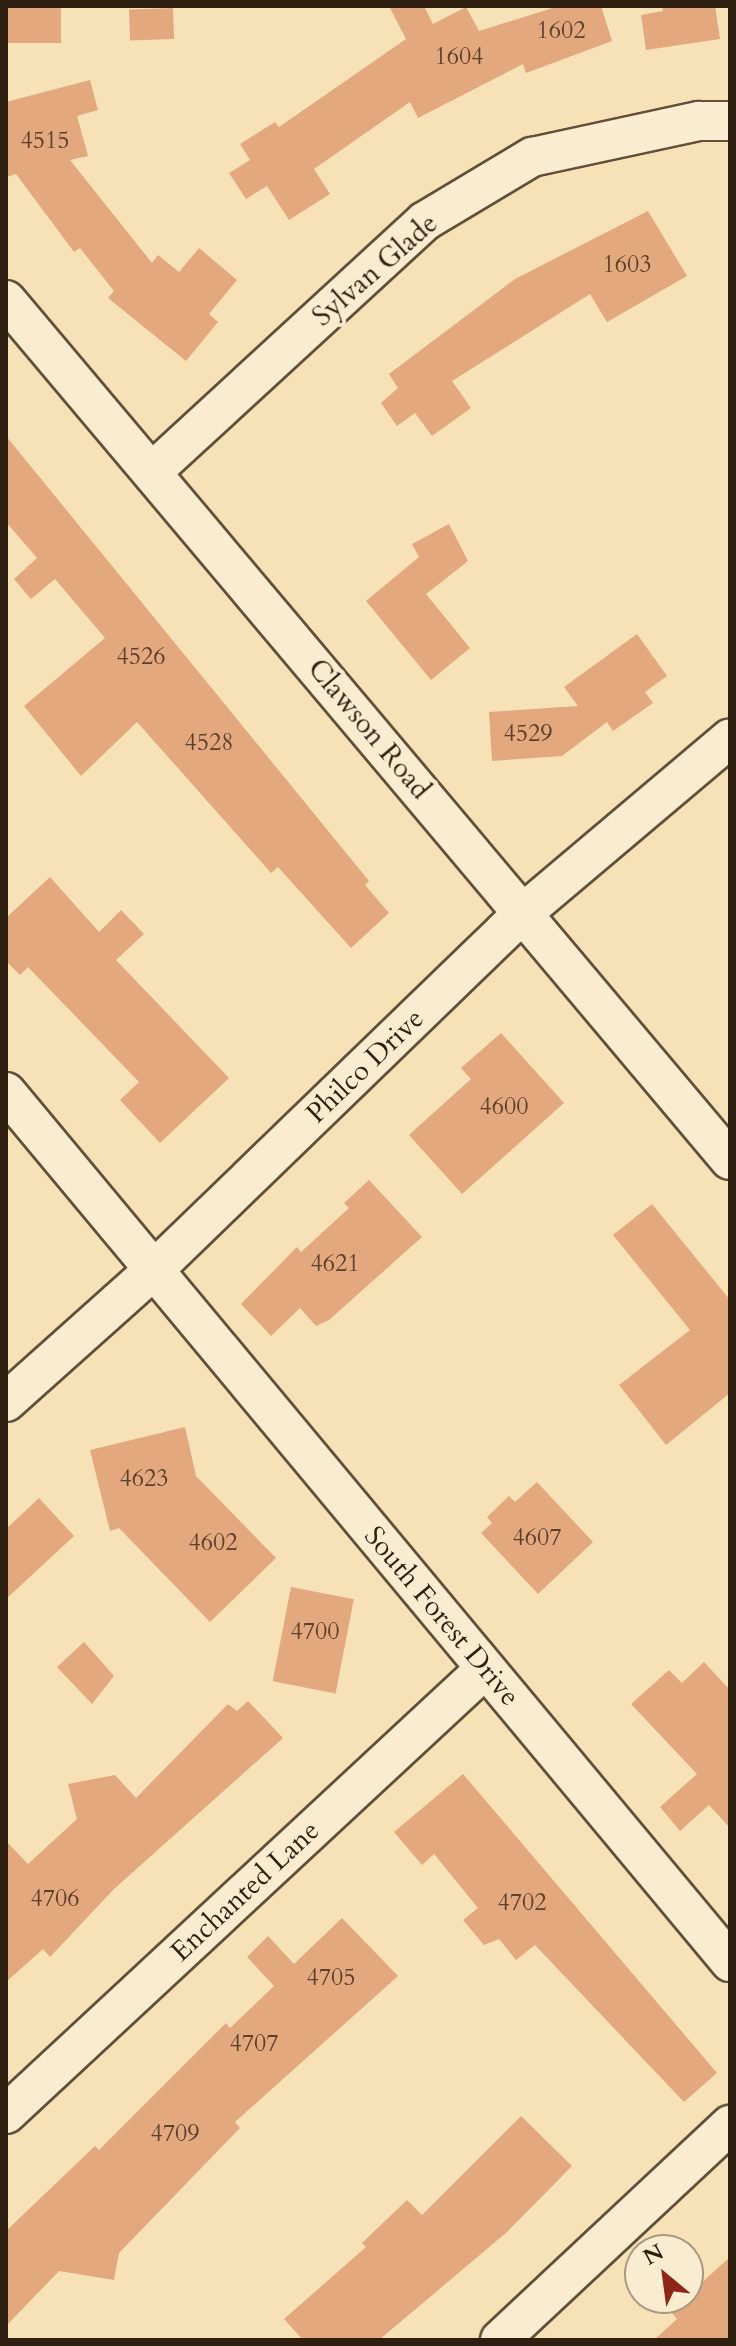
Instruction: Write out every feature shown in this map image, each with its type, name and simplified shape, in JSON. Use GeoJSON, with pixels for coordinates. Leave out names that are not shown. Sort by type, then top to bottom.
{"type":"FeatureCollection","features":[{"type":"Feature","properties":{"kind":"street","name":"Sylvan Glade"},"geometry":{"type":"LineString","coordinates":[[153,471],[425,221],[532,157],[699,121],[730,121]]}},
{"type":"Feature","properties":{"kind":"street","name":"Clawson Road"},"geometry":{"type":"LineString","coordinates":[[6,300],[730,1160]]}},
{"type":"Feature","properties":{"kind":"street","name":"Philco Drive"},"geometry":{"type":"LineString","coordinates":[[6,1402],[156,1268],[522,914],[730,738]]}},
{"type":"Feature","properties":{"kind":"street","name":"South Forest Drive"},"geometry":{"type":"LineString","coordinates":[[6,1092],[156,1268],[730,1962]]}},
{"type":"Feature","properties":{"kind":"street","name":"Enchanted Lane"},"geometry":{"type":"LineString","coordinates":[[6,2114],[485,1669]]}},
{"type":"Feature","properties":{"kind":"street"},"geometry":{"type":"LineString","coordinates":[[500,2340],[730,2125]]}},
{"type":"Feature","properties":{"kind":"building"},"geometry":{"type":"Polygon","coordinates":[[[6,6],[61,6],[61,43],[6,43],[6,6]]]}},
{"type":"Feature","properties":{"kind":"building"},"geometry":{"type":"Polygon","coordinates":[[[389,6],[424,6],[433,24],[466,7],[479,31],[559,6],[601,6],[612,41],[526,73],[523,64],[418,118],[410,102],[314,169],[330,194],[289,220],[267,186],[246,199],[229,173],[250,160],[240,144],[275,122],[279,127],[406,39],[389,6]]]}},
{"type":"Feature","properties":{"kind":"building"},"geometry":{"type":"Polygon","coordinates":[[[662,6],[715,6],[720,39],[646,50],[641,15],[663,11],[662,6]]]}},
{"type":"Feature","properties":{"kind":"building"},"geometry":{"type":"Polygon","coordinates":[[[173,8],[174,39],[130,41],[129,10],[173,8]]]}},
{"type":"Feature","properties":{"kind":"building"},"geometry":{"type":"Polygon","coordinates":[[[90,80],[98,110],[77,116],[88,156],[70,160],[152,263],[158,255],[179,272],[199,248],[237,280],[209,314],[218,322],[186,361],[108,298],[114,291],[80,248],[74,252],[16,174],[6,177],[6,102],[90,80]]]}},
{"type":"Feature","properties":{"kind":"building"},"geometry":{"type":"Polygon","coordinates":[[[648,211],[687,276],[607,322],[590,294],[452,381],[471,408],[432,436],[415,413],[397,426],[381,403],[398,388],[389,374],[515,279],[648,211]]]}},
{"type":"Feature","properties":{"kind":"building"},"geometry":{"type":"Polygon","coordinates":[[[6,436],[369,881],[365,885],[389,913],[351,948],[278,867],[271,873],[137,722],[81,776],[24,706],[105,638],[55,579],[31,599],[14,579],[37,558],[6,522],[6,436]]]}},
{"type":"Feature","properties":{"kind":"building"},"geometry":{"type":"Polygon","coordinates":[[[449,524],[468,561],[426,594],[470,648],[431,680],[366,601],[419,557],[412,544],[449,524]]]}},
{"type":"Feature","properties":{"kind":"building"},"geometry":{"type":"Polygon","coordinates":[[[637,634],[667,676],[645,692],[653,703],[613,731],[607,722],[562,756],[492,761],[489,712],[578,706],[564,687],[637,634]]]}},
{"type":"Feature","properties":{"kind":"building"},"geometry":{"type":"Polygon","coordinates":[[[50,877],[99,932],[121,910],[144,934],[116,960],[229,1078],[160,1143],[120,1100],[139,1082],[28,967],[20,975],[6,961],[6,918],[50,877]]]}},
{"type":"Feature","properties":{"kind":"building"},"geometry":{"type":"Polygon","coordinates":[[[501,1033],[564,1103],[462,1194],[409,1135],[471,1079],[461,1068],[501,1033]]]}},
{"type":"Feature","properties":{"kind":"building"},"geometry":{"type":"Polygon","coordinates":[[[369,1180],[422,1237],[329,1320],[316,1326],[300,1308],[271,1336],[241,1304],[297,1247],[301,1252],[349,1208],[344,1203],[369,1180]]]}},
{"type":"Feature","properties":{"kind":"building"},"geometry":{"type":"Polygon","coordinates":[[[652,1204],[730,1300],[730,1393],[666,1445],[619,1385],[690,1330],[613,1235],[652,1204]]]}},
{"type":"Feature","properties":{"kind":"building"},"geometry":{"type":"Polygon","coordinates":[[[185,1427],[196,1476],[276,1558],[210,1622],[119,1528],[110,1531],[90,1450],[185,1427]]]}},
{"type":"Feature","properties":{"kind":"building"},"geometry":{"type":"Polygon","coordinates":[[[537,1482],[593,1542],[538,1594],[481,1533],[492,1523],[487,1517],[509,1496],[515,1502],[537,1482]]]}},
{"type":"Feature","properties":{"kind":"building"},"geometry":{"type":"Polygon","coordinates":[[[39,1498],[74,1536],[6,1599],[6,1529],[39,1498]]]}},
{"type":"Feature","properties":{"kind":"building"},"geometry":{"type":"Polygon","coordinates":[[[291,1587],[354,1599],[336,1693],[273,1681],[291,1587]]]}},
{"type":"Feature","properties":{"kind":"building"},"geometry":{"type":"Polygon","coordinates":[[[84,1642],[114,1676],[92,1704],[57,1667],[84,1642]]]}},
{"type":"Feature","properties":{"kind":"building"},"geometry":{"type":"Polygon","coordinates":[[[704,1662],[730,1690],[730,1828],[709,1805],[680,1831],[660,1807],[697,1774],[631,1704],[669,1670],[682,1683],[704,1662]]]}},
{"type":"Feature","properties":{"kind":"building"},"geometry":{"type":"Polygon","coordinates":[[[248,1701],[283,1738],[114,1889],[50,1957],[43,1949],[6,1982],[6,1841],[28,1864],[77,1819],[68,1784],[115,1775],[136,1798],[228,1704],[237,1711],[248,1701]]]}},
{"type":"Feature","properties":{"kind":"building"},"geometry":{"type":"Polygon","coordinates":[[[463,1774],[717,2073],[684,2102],[535,1945],[516,1960],[499,1939],[484,1945],[463,1920],[478,1908],[434,1854],[422,1865],[394,1832],[463,1774]]]}},
{"type":"Feature","properties":{"kind":"building"},"geometry":{"type":"Polygon","coordinates":[[[342,1918],[398,1976],[235,2122],[240,2128],[119,2253],[114,2280],[59,2271],[6,2326],[6,2231],[95,2146],[99,2150],[226,2023],[230,2028],[274,1986],[247,1957],[268,1936],[294,1964],[342,1918]]]}},
{"type":"Feature","properties":{"kind":"building"},"geometry":{"type":"Polygon","coordinates":[[[521,2116],[572,2166],[507,2232],[379,2340],[303,2340],[284,2319],[366,2247],[362,2243],[407,2200],[422,2215],[521,2116]]]}},
{"type":"Feature","properties":{"kind":"building"},"geometry":{"type":"Polygon","coordinates":[[[730,2257],[730,2340],[654,2340],[677,2319],[673,2314],[704,2314],[704,2280],[730,2257]]]}}]}
